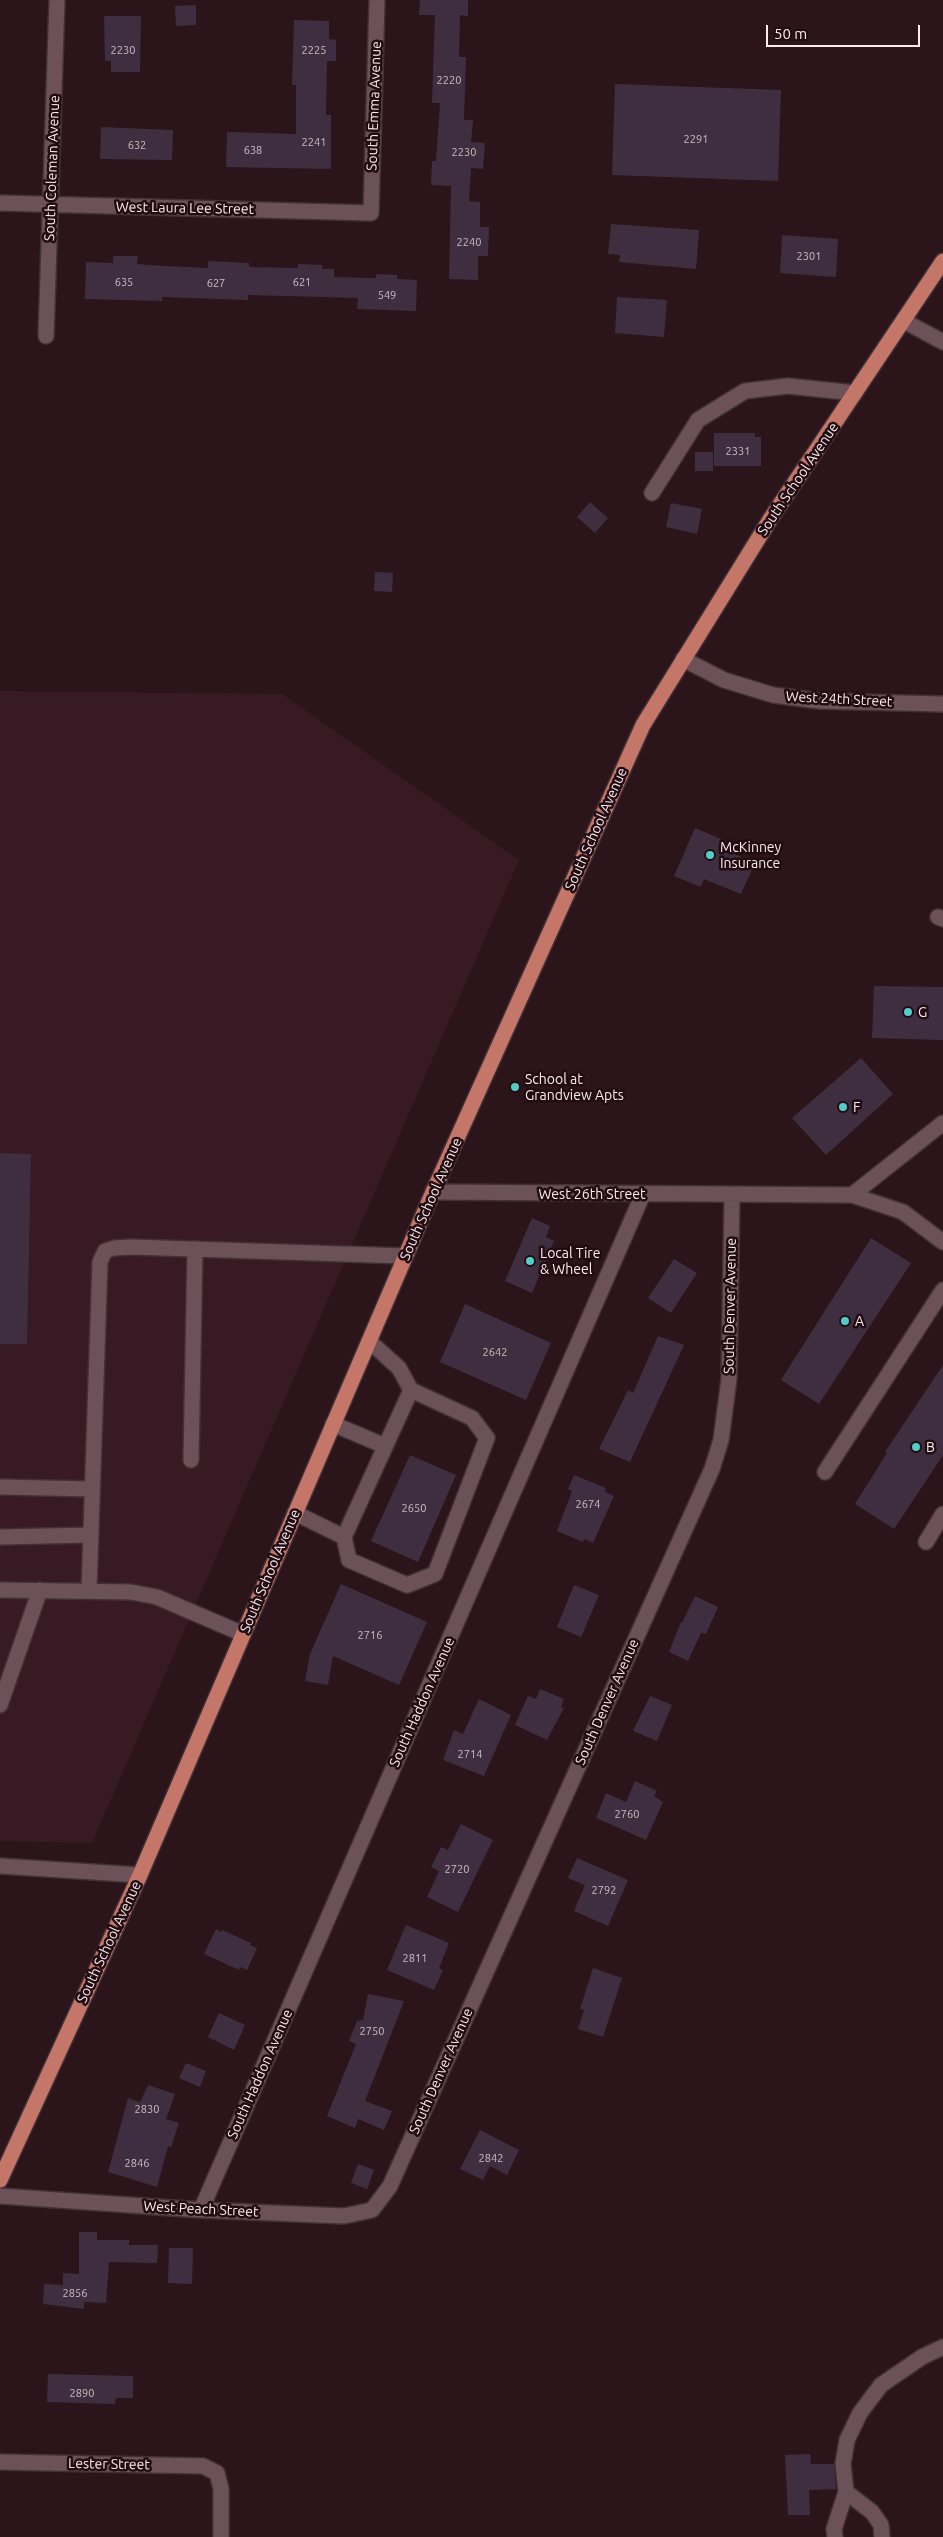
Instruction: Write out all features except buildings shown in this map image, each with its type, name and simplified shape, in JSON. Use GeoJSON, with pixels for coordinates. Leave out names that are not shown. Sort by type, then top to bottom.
{"type":"FeatureCollection","features":[{"type":"Feature","properties":{"kind":"main road","name":"South School Avenue"},"geometry":{"type":"LineString","coordinates":[[0,2180],[140,1875],[433,1192],[643,725],[771,518],[943,261]]}},
{"type":"Feature","properties":{"kind":"street","name":"South Coleman Avenue"},"geometry":{"type":"LineString","coordinates":[[46,336],[57,0]]}},
{"type":"Feature","properties":{"kind":"street","name":"South Emma Avenue"},"geometry":{"type":"LineString","coordinates":[[371,213],[377,0]]}},
{"type":"Feature","properties":{"kind":"street","name":"West Laura Lee Street"},"geometry":{"type":"LineString","coordinates":[[0,203],[371,213]]}},
{"type":"Feature","properties":{"kind":"street"},"geometry":{"type":"LineString","coordinates":[[904,321],[943,342]]}},
{"type":"Feature","properties":{"kind":"street"},"geometry":{"type":"LineString","coordinates":[[652,492],[698,420],[745,391],[788,386],[855,393]]}},
{"type":"Feature","properties":{"kind":"street","name":"West 24th Street"},"geometry":{"type":"LineString","coordinates":[[683,659],[724,680],[773,695],[820,701],[943,704]]}},
{"type":"Feature","properties":{"kind":"street"},"geometry":{"type":"LineString","coordinates":[[852,1195],[943,1123]]}},
{"type":"Feature","properties":{"kind":"street","name":"West 26th Street"},"geometry":{"type":"LineString","coordinates":[[433,1192],[852,1195],[903,1212],[943,1242]]}},
{"type":"Feature","properties":{"kind":"street","name":"South Haddon Avenue"},"geometry":{"type":"LineString","coordinates":[[200,2210],[642,1194]]}},
{"type":"Feature","properties":{"kind":"street","name":"South Denver Avenue"},"geometry":{"type":"LineString","coordinates":[[390,2186],[712,1469],[721,1440],[729,1378],[732,1195]]}},
{"type":"Feature","properties":{"kind":"street"},"geometry":{"type":"LineString","coordinates":[[89,1591],[102,1255],[105,1251],[114,1248],[406,1256]]}},
{"type":"Feature","properties":{"kind":"street"},"geometry":{"type":"LineString","coordinates":[[191,1460],[195,1250]]}},
{"type":"Feature","properties":{"kind":"street"},"geometry":{"type":"LineString","coordinates":[[825,1472],[943,1290]]}},
{"type":"Feature","properties":{"kind":"street"},"geometry":{"type":"LineString","coordinates":[[369,1341],[399,1368],[411,1390],[472,1418],[487,1438],[435,1574],[407,1585],[349,1560],[344,1537],[411,1390]]}},
{"type":"Feature","properties":{"kind":"street"},"geometry":{"type":"LineString","coordinates":[[333,1424],[385,1446]]}},
{"type":"Feature","properties":{"kind":"street"},"geometry":{"type":"LineString","coordinates":[[0,1487],[92,1489]]}},
{"type":"Feature","properties":{"kind":"street"},"geometry":{"type":"LineString","coordinates":[[295,1513],[344,1537]]}},
{"type":"Feature","properties":{"kind":"street"},"geometry":{"type":"LineString","coordinates":[[926,1542],[943,1514]]}},
{"type":"Feature","properties":{"kind":"street"},"geometry":{"type":"LineString","coordinates":[[0,1537],[91,1535]]}},
{"type":"Feature","properties":{"kind":"street"},"geometry":{"type":"LineString","coordinates":[[0,1590],[131,1592],[157,1597],[243,1634]]}},
{"type":"Feature","properties":{"kind":"street"},"geometry":{"type":"LineString","coordinates":[[0,1705],[40,1590]]}},
{"type":"Feature","properties":{"kind":"street"},"geometry":{"type":"LineString","coordinates":[[0,1866],[140,1875]]}},
{"type":"Feature","properties":{"kind":"street","name":"West Peach Street"},"geometry":{"type":"LineString","coordinates":[[0,2196],[200,2210],[344,2216],[372,2210],[390,2186]]}},
{"type":"Feature","properties":{"kind":"street"},"geometry":{"type":"LineString","coordinates":[[835,2537],[834,2529],[846,2492],[843,2464],[848,2440],[860,2413],[881,2385],[922,2357],[943,2347]]}},
{"type":"Feature","properties":{"kind":"street","name":"Lester Street"},"geometry":{"type":"LineString","coordinates":[[0,2462],[203,2466],[217,2473],[221,2489],[221,2537]]}},
{"type":"Feature","properties":{"kind":"street"},"geometry":{"type":"LineString","coordinates":[[846,2492],[872,2512],[881,2525],[882,2537]]}},
{"type":"Feature","properties":{"kind":"shaded area"},"geometry":{"type":"Polygon","coordinates":[[[0,691],[282,694],[519,860],[92,1843],[0,1841],[0,691]]]}},
{"type":"Feature","properties":{"kind":"place","name":"McKinney Insurance"},"geometry":{"type":"Point","coordinates":[710,855]}},
{"type":"Feature","properties":{"kind":"place","name":"G"},"geometry":{"type":"Point","coordinates":[908,1012]}},
{"type":"Feature","properties":{"kind":"place","name":"School at Grandview Apts"},"geometry":{"type":"Point","coordinates":[515,1087]}},
{"type":"Feature","properties":{"kind":"place","name":"F"},"geometry":{"type":"Point","coordinates":[843,1107]}},
{"type":"Feature","properties":{"kind":"place","name":"Local Tire & Wheel"},"geometry":{"type":"Point","coordinates":[530,1261]}},
{"type":"Feature","properties":{"kind":"place","name":"A"},"geometry":{"type":"Point","coordinates":[845,1321]}},
{"type":"Feature","properties":{"kind":"place","name":"B"},"geometry":{"type":"Point","coordinates":[916,1447]}}]}
